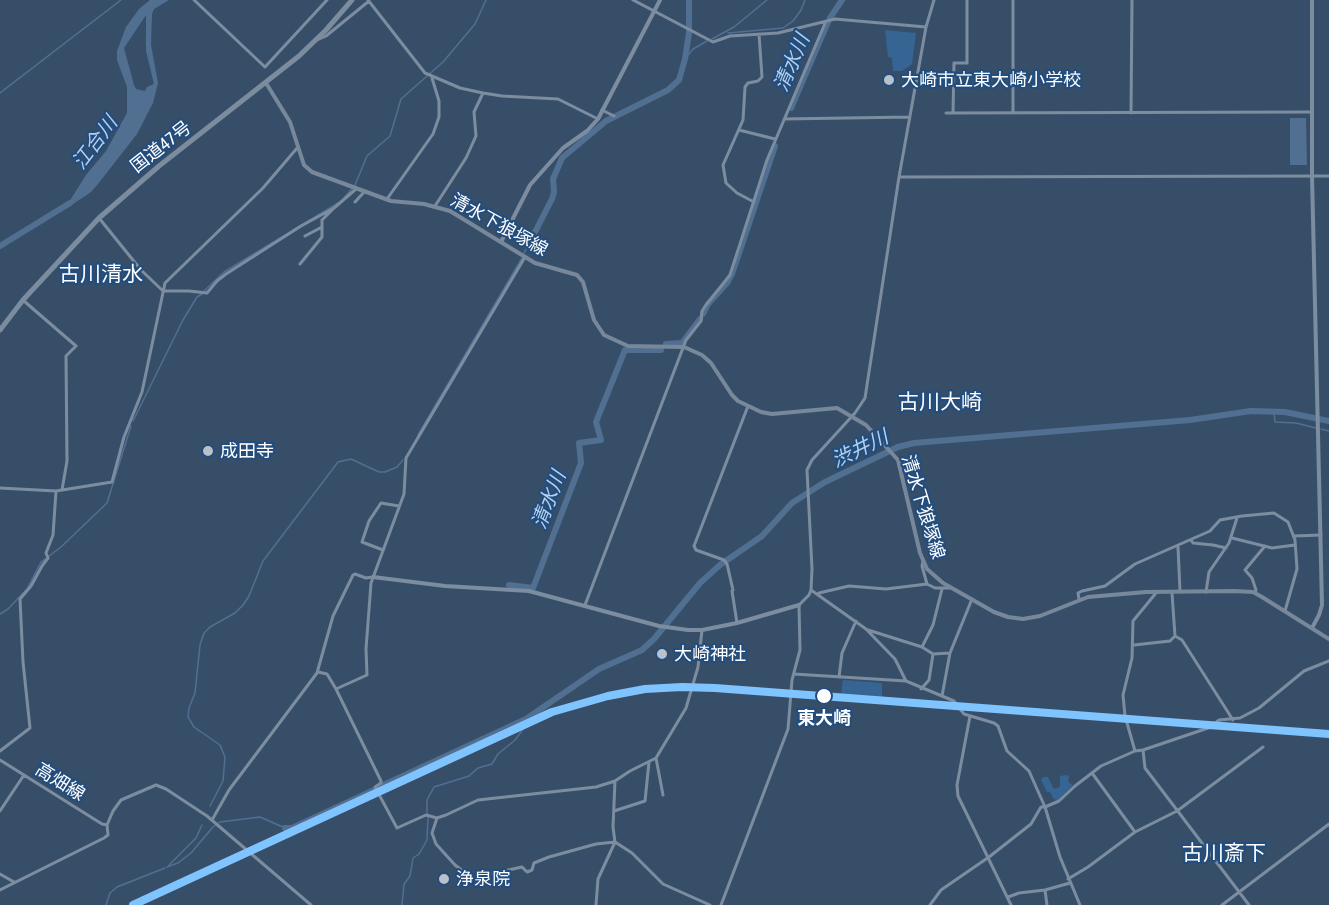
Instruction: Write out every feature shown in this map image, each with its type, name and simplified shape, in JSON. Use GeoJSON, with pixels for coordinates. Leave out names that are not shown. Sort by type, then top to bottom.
{"type":"FeatureCollection","features":[{"type":"Feature","properties":{"kind":"highway","name":"国道47号"},"geometry":{"type":"LineString","coordinates":[[0,330],[23,300],[99,218],[150,173],[266,83],[314,42],[351,0]]}},
{"type":"Feature","properties":{"kind":"main road","name":"清水下狼塚線"},"geometry":{"type":"LineString","coordinates":[[266,83],[290,122],[307,169],[387,199],[435,206],[455,213],[542,266],[572,273],[580,278],[585,286],[594,320],[600,330],[610,339],[628,346],[684,348],[708,359],[734,398],[761,412],[772,414],[837,408],[866,425],[892,450],[900,465],[923,561],[932,574],[952,588],[1001,615],[1023,619],[1040,616],[1079,599],[1097,596],[1235,591],[1256,593],[1329,639]]}},
{"type":"Feature","properties":{"kind":"street"},"geometry":{"type":"LineString","coordinates":[[195,1],[241,46],[266,66],[327,0]]}},
{"type":"Feature","properties":{"kind":"street"},"geometry":{"type":"LineString","coordinates":[[314,42],[326,36],[369,0],[417,64],[430,76],[460,88],[483,93],[558,99],[597,119]]}},
{"type":"Feature","properties":{"kind":"street"},"geometry":{"type":"LineString","coordinates":[[633,0],[713,42],[729,36],[778,33],[835,19],[926,27]]}},
{"type":"Feature","properties":{"kind":"street"},"geometry":{"type":"LineString","coordinates":[[501,242],[530,185],[563,148],[587,131],[597,119],[660,0]]}},
{"type":"Feature","properties":{"kind":"street"},"geometry":{"type":"LineString","coordinates":[[215,823],[227,792],[318,672],[333,615],[355,574],[366,578],[412,583],[529,591],[667,628],[702,630],[737,623],[799,605],[809,595],[812,569],[807,470],[812,460],[853,416],[862,404],[866,392],[899,177],[926,27],[934,0]]}},
{"type":"Feature","properties":{"kind":"street"},"geometry":{"type":"LineString","coordinates":[[954,113],[954,63],[967,63],[967,0]]}},
{"type":"Feature","properties":{"kind":"street"},"geometry":{"type":"LineString","coordinates":[[1012,0],[1012,113]]}},
{"type":"Feature","properties":{"kind":"street"},"geometry":{"type":"LineString","coordinates":[[1131,0],[1131,114]]}},
{"type":"Feature","properties":{"kind":"street"},"geometry":{"type":"LineString","coordinates":[[1312,0],[1312,176],[1322,605],[1312,628]]}},
{"type":"Feature","properties":{"kind":"street"},"geometry":{"type":"LineString","coordinates":[[585,605],[687,337],[701,321],[702,311],[730,275],[776,139],[826,21]]}},
{"type":"Feature","properties":{"kind":"street"},"geometry":{"type":"LineString","coordinates":[[754,202],[737,193],[724,181],[723,163],[743,117],[745,87],[747,83],[758,81],[762,77],[759,34]]}},
{"type":"Feature","properties":{"kind":"street"},"geometry":{"type":"LineString","coordinates":[[387,199],[433,134],[439,117],[440,101],[430,76]]}},
{"type":"Feature","properties":{"kind":"street"},"geometry":{"type":"LineString","coordinates":[[435,206],[466,158],[476,136],[474,112],[483,93]]}},
{"type":"Feature","properties":{"kind":"street"},"geometry":{"type":"LineString","coordinates":[[602,110],[614,116]]}},
{"type":"Feature","properties":{"kind":"street"},"geometry":{"type":"LineString","coordinates":[[946,113],[1312,112]]}},
{"type":"Feature","properties":{"kind":"street"},"geometry":{"type":"LineString","coordinates":[[784,119],[910,117]]}},
{"type":"Feature","properties":{"kind":"street"},"geometry":{"type":"LineString","coordinates":[[739,130],[776,139]]}},
{"type":"Feature","properties":{"kind":"street"},"geometry":{"type":"LineString","coordinates":[[0,488],[56,491],[112,482],[124,436],[142,392],[163,291],[168,279],[263,188],[298,147]]}},
{"type":"Feature","properties":{"kind":"street"},"geometry":{"type":"LineString","coordinates":[[899,177],[1329,176]]}},
{"type":"Feature","properties":{"kind":"street"},"geometry":{"type":"LineString","coordinates":[[300,264],[322,237],[322,220],[355,187]]}},
{"type":"Feature","properties":{"kind":"street"},"geometry":{"type":"LineString","coordinates":[[355,202],[364,191]]}},
{"type":"Feature","properties":{"kind":"street"},"geometry":{"type":"LineString","coordinates":[[99,218],[141,270],[163,291],[207,293],[226,274],[301,226],[334,208]]}},
{"type":"Feature","properties":{"kind":"street"},"geometry":{"type":"LineString","coordinates":[[334,208],[335,216]]}},
{"type":"Feature","properties":{"kind":"street"},"geometry":{"type":"LineString","coordinates":[[305,236],[322,227]]}},
{"type":"Feature","properties":{"kind":"street"},"geometry":{"type":"LineString","coordinates":[[336,689],[367,675],[367,630],[371,583],[404,494],[406,458],[523,256]]}},
{"type":"Feature","properties":{"kind":"street"},"geometry":{"type":"LineString","coordinates":[[23,300],[76,346],[66,356],[67,461],[62,490]]}},
{"type":"Feature","properties":{"kind":"street"},"geometry":{"type":"LineString","coordinates":[[737,623],[727,564],[724,560],[696,550],[694,546],[748,405]]}},
{"type":"Feature","properties":{"kind":"street"},"geometry":{"type":"LineString","coordinates":[[0,751],[30,728],[23,662],[20,599],[48,558],[46,553],[54,535],[56,491]]}},
{"type":"Feature","properties":{"kind":"street"},"geometry":{"type":"LineString","coordinates":[[383,550],[362,542],[369,521],[383,502],[400,506]]}},
{"type":"Feature","properties":{"kind":"street"},"geometry":{"type":"LineString","coordinates":[[1079,599],[1078,593],[1105,586],[1130,567],[1210,531],[1220,520],[1274,513],[1288,522],[1294,536],[1297,569],[1285,611]]}},
{"type":"Feature","properties":{"kind":"street"},"geometry":{"type":"LineString","coordinates":[[1206,592],[1209,572],[1226,548],[1237,517]]}},
{"type":"Feature","properties":{"kind":"street"},"geometry":{"type":"LineString","coordinates":[[1294,536],[1321,536]]}},
{"type":"Feature","properties":{"kind":"street"},"geometry":{"type":"LineString","coordinates":[[1231,537],[1274,548],[1295,545]]}},
{"type":"Feature","properties":{"kind":"street"},"geometry":{"type":"LineString","coordinates":[[1191,540],[1193,543],[1213,544],[1226,548]]}},
{"type":"Feature","properties":{"kind":"street"},"geometry":{"type":"LineString","coordinates":[[1178,546],[1180,593]]}},
{"type":"Feature","properties":{"kind":"street"},"geometry":{"type":"LineString","coordinates":[[1256,593],[1252,578],[1245,570],[1265,546]]}},
{"type":"Feature","properties":{"kind":"street"},"geometry":{"type":"LineString","coordinates":[[923,561],[922,566],[927,584]]}},
{"type":"Feature","properties":{"kind":"street"},"geometry":{"type":"LineString","coordinates":[[819,593],[849,586],[886,588],[927,584],[942,589],[952,588]]}},
{"type":"Feature","properties":{"kind":"street"},"geometry":{"type":"LineString","coordinates":[[922,647],[933,625],[942,589]]}},
{"type":"Feature","properties":{"kind":"street"},"geometry":{"type":"LineString","coordinates":[[811,590],[819,593],[866,629],[895,659],[906,681]]}},
{"type":"Feature","properties":{"kind":"street"},"geometry":{"type":"LineString","coordinates":[[1135,751],[1122,700],[1131,665],[1133,621],[1156,593]]}},
{"type":"Feature","properties":{"kind":"street"},"geometry":{"type":"LineString","coordinates":[[1172,593],[1175,636]]}},
{"type":"Feature","properties":{"kind":"street"},"geometry":{"type":"LineString","coordinates":[[942,696],[950,653],[972,599]]}},
{"type":"Feature","properties":{"kind":"street"},"geometry":{"type":"LineString","coordinates":[[721,905],[788,729],[794,674],[800,650],[799,605]]}},
{"type":"Feature","properties":{"kind":"street"},"geometry":{"type":"LineString","coordinates":[[839,677],[844,646],[856,621]]}},
{"type":"Feature","properties":{"kind":"street"},"geometry":{"type":"LineString","coordinates":[[866,629],[922,647],[933,654],[950,653]]}},
{"type":"Feature","properties":{"kind":"street"},"geometry":{"type":"LineString","coordinates":[[318,672],[327,674],[336,689],[381,781],[375,787],[395,827],[399,828],[428,815],[436,818],[478,800],[596,787],[615,781],[623,774],[657,758],[691,697],[698,667],[702,630]]}},
{"type":"Feature","properties":{"kind":"street"},"geometry":{"type":"LineString","coordinates":[[1133,645],[1170,640],[1175,636]]}},
{"type":"Feature","properties":{"kind":"street"},"geometry":{"type":"LineString","coordinates":[[1175,636],[1182,640],[1233,720]]}},
{"type":"Feature","properties":{"kind":"street"},"geometry":{"type":"LineString","coordinates":[[921,688],[929,680],[933,654]]}},
{"type":"Feature","properties":{"kind":"street"},"geometry":{"type":"LineString","coordinates":[[930,905],[941,890],[1031,824],[1041,807],[1059,801],[1092,773],[1135,751],[1211,727],[1219,720],[1233,720],[1259,708],[1304,670],[1329,661]]}},
{"type":"Feature","properties":{"kind":"street"},"geometry":{"type":"LineString","coordinates":[[794,674],[906,681],[954,700],[960,712],[998,726],[1007,751],[1029,771],[1046,807],[1068,879],[1080,905]]}},
{"type":"Feature","properties":{"kind":"street"},"geometry":{"type":"LineString","coordinates":[[970,716],[957,789],[966,814],[1011,905]]}},
{"type":"Feature","properties":{"kind":"street"},"geometry":{"type":"LineString","coordinates":[[1068,879],[1135,832],[1177,811],[1263,747]]}},
{"type":"Feature","properties":{"kind":"street"},"geometry":{"type":"LineString","coordinates":[[1143,750],[1145,768],[1248,905]]}},
{"type":"Feature","properties":{"kind":"street"},"geometry":{"type":"LineString","coordinates":[[657,758],[663,795]]}},
{"type":"Feature","properties":{"kind":"street","name":"高畑線"},"geometry":{"type":"LineString","coordinates":[[0,760],[107,825]]}},
{"type":"Feature","properties":{"kind":"street"},"geometry":{"type":"LineString","coordinates":[[614,811],[645,801],[649,762]]}},
{"type":"Feature","properties":{"kind":"street"},"geometry":{"type":"LineString","coordinates":[[1092,773],[1135,832]]}},
{"type":"Feature","properties":{"kind":"street"},"geometry":{"type":"LineString","coordinates":[[0,811],[24,775]]}},
{"type":"Feature","properties":{"kind":"street"},"geometry":{"type":"LineString","coordinates":[[596,905],[598,879],[615,842],[615,781]]}},
{"type":"Feature","properties":{"kind":"street"},"geometry":{"type":"LineString","coordinates":[[0,890],[105,838],[109,831],[107,825],[121,800],[156,785],[166,789],[215,823],[311,905]]}},
{"type":"Feature","properties":{"kind":"street"},"geometry":{"type":"LineString","coordinates":[[436,818],[432,838],[455,865],[472,878],[522,867],[527,872],[532,870],[534,863],[549,857],[596,844],[615,842],[632,853],[663,884],[710,905]]}},
{"type":"Feature","properties":{"kind":"street"},"geometry":{"type":"LineString","coordinates":[[1222,905],[1329,824]]}},
{"type":"Feature","properties":{"kind":"street"},"geometry":{"type":"LineString","coordinates":[[0,874],[15,882]]}},
{"type":"Feature","properties":{"kind":"street"},"geometry":{"type":"LineString","coordinates":[[1008,897],[1070,883]]}},
{"type":"Feature","properties":{"kind":"street"},"geometry":{"type":"LineString","coordinates":[[1045,890],[1047,905]]}},
{"type":"Feature","properties":{"kind":"shaded area"},"geometry":{"type":"Polygon","coordinates":[[[150,0],[169,0],[154,9],[152,14],[151,45],[158,83],[153,103],[137,134],[98,184],[91,192],[64,210],[86,175],[106,151],[127,113],[127,87],[117,60],[117,51],[126,27],[139,9],[150,0]],[[146,15],[124,48],[134,85],[136,89],[145,91],[147,87],[154,84],[146,51],[146,15]]]}},
{"type":"Feature","properties":{"kind":"shaded area"},"geometry":{"type":"Polygon","coordinates":[[[885,30],[916,33],[912,64],[902,71],[893,71],[892,58],[888,57],[885,30]]]}},
{"type":"Feature","properties":{"kind":"shaded area"},"geometry":{"type":"Polygon","coordinates":[[[1290,118],[1306,118],[1307,165],[1290,165],[1290,118]]]}},
{"type":"Feature","properties":{"kind":"shaded area"},"geometry":{"type":"Polygon","coordinates":[[[843,680],[882,683],[882,699],[844,696],[841,694],[843,680]]]}},
{"type":"Feature","properties":{"kind":"shaded area"},"geometry":{"type":"Polygon","coordinates":[[[1060,776],[1069,776],[1068,782],[1073,785],[1058,800],[1054,799],[1050,792],[1047,792],[1041,780],[1043,777],[1048,777],[1054,789],[1060,787],[1060,776]]]}},
{"type":"Feature","properties":{"kind":"waterway"},"geometry":{"type":"LineString","coordinates":[[0,93],[121,0]]}},
{"type":"Feature","properties":{"kind":"waterway"},"geometry":{"type":"LineString","coordinates":[[344,198],[355,185],[367,156],[390,136],[401,99],[443,62],[475,24],[486,0]]}},
{"type":"Feature","properties":{"kind":"waterway","name":"清水川"},"geometry":{"type":"LineString","coordinates":[[534,234],[552,199],[553,179],[562,158],[606,121],[668,90],[679,80],[689,33],[689,0]]}},
{"type":"Feature","properties":{"kind":"waterway"},"geometry":{"type":"LineString","coordinates":[[712,39],[734,27],[767,0]]}},
{"type":"Feature","properties":{"kind":"waterway"},"geometry":{"type":"LineString","coordinates":[[728,33],[783,28],[793,21],[805,0]]}},
{"type":"Feature","properties":{"kind":"waterway","name":"清水川"},"geometry":{"type":"LineString","coordinates":[[830,18],[842,0]]}},
{"type":"Feature","properties":{"kind":"waterway","name":"清水川"},"geometry":{"type":"LineString","coordinates":[[791,108],[828,22]]}},
{"type":"Feature","properties":{"kind":"waterway"},"geometry":{"type":"LineString","coordinates":[[685,59],[693,49],[707,41]]}},
{"type":"Feature","properties":{"kind":"waterway","name":"清水川"},"geometry":{"type":"LineString","coordinates":[[703,314],[708,304],[732,274],[775,146]]}},
{"type":"Feature","properties":{"kind":"waterway","name":"江合川"},"geometry":{"type":"LineString","coordinates":[[0,246],[70,203]]}},
{"type":"Feature","properties":{"kind":"waterway"},"geometry":{"type":"LineString","coordinates":[[204,291],[224,272],[338,203]]}},
{"type":"Feature","properties":{"kind":"waterway"},"geometry":{"type":"LineString","coordinates":[[524,253],[534,234]]}},
{"type":"Feature","properties":{"kind":"waterway"},"geometry":{"type":"LineString","coordinates":[[418,435],[522,258]]}},
{"type":"Feature","properties":{"kind":"waterway"},"geometry":{"type":"LineString","coordinates":[[133,421],[183,320],[197,297],[202,294]]}},
{"type":"Feature","properties":{"kind":"waterway","name":"清水川"},"geometry":{"type":"LineString","coordinates":[[666,344],[682,343],[700,319]]}},
{"type":"Feature","properties":{"kind":"waterway","name":"清水川"},"geometry":{"type":"LineString","coordinates":[[509,585],[533,588],[581,463],[579,443],[601,440],[596,422],[625,350],[661,350]]}},
{"type":"Feature","properties":{"kind":"waterway","name":"渋井川"},"geometry":{"type":"LineString","coordinates":[[377,788],[526,719],[599,669],[642,650],[654,639],[700,583],[720,565],[762,536],[792,503],[825,482],[898,447],[914,443],[1190,420],[1251,411],[1285,412],[1329,421]]}},
{"type":"Feature","properties":{"kind":"waterway"},"geometry":{"type":"LineString","coordinates":[[1274,412],[1275,422],[1296,423],[1316,428]]}},
{"type":"Feature","properties":{"kind":"waterway"},"geometry":{"type":"LineString","coordinates":[[49,556],[107,503],[131,426]]}},
{"type":"Feature","properties":{"kind":"waterway"},"geometry":{"type":"LineString","coordinates":[[1321,429],[1329,431]]}},
{"type":"Feature","properties":{"kind":"waterway"},"geometry":{"type":"LineString","coordinates":[[210,806],[223,781],[225,757],[220,745],[194,727],[188,717],[195,693],[200,645],[204,633],[235,613],[243,605],[263,561],[338,462],[351,459],[379,472],[385,472],[397,467],[403,460]]}},
{"type":"Feature","properties":{"kind":"waterway"},"geometry":{"type":"LineString","coordinates":[[0,614],[27,589],[41,562],[45,559]]}},
{"type":"Feature","properties":{"kind":"waterway"},"geometry":{"type":"LineString","coordinates":[[427,813],[427,800],[434,787],[469,776],[478,768],[492,764],[498,754],[515,740],[524,728],[526,719]]}},
{"type":"Feature","properties":{"kind":"waterway","name":"清水川"},"geometry":{"type":"LineString","coordinates":[[285,828],[292,828],[374,790]]}},
{"type":"Feature","properties":{"kind":"waterway"},"geometry":{"type":"LineString","coordinates":[[167,867],[178,863],[191,853],[220,822],[260,817],[285,828]]}},
{"type":"Feature","properties":{"kind":"waterway"},"geometry":{"type":"LineString","coordinates":[[402,905],[404,884],[410,876],[413,858],[419,854],[427,840],[428,818]]}},
{"type":"Feature","properties":{"kind":"waterway"},"geometry":{"type":"LineString","coordinates":[[169,865],[196,838],[202,825]]}},
{"type":"Feature","properties":{"kind":"waterway"},"geometry":{"type":"LineString","coordinates":[[106,905],[110,893],[117,887],[165,868]]}},
{"type":"Feature","properties":{"kind":"transit line"},"geometry":{"type":"LineString","coordinates":[[133,905],[552,712],[608,696],[645,689],[715,688],[1329,734]]}},
{"type":"Feature","properties":{"kind":"place","name":"大崎市立東大崎小学校"},"geometry":{"type":"Point","coordinates":[889,80]}},
{"type":"Feature","properties":{"kind":"place","name":"成田寺"},"geometry":{"type":"Point","coordinates":[208,451]}},
{"type":"Feature","properties":{"kind":"place","name":"大崎神社"},"geometry":{"type":"Point","coordinates":[662,654]}},
{"type":"Feature","properties":{"kind":"place","name":"東大崎"},"geometry":{"type":"Point","coordinates":[824,696]}},
{"type":"Feature","properties":{"kind":"place","name":"浄泉院"},"geometry":{"type":"Point","coordinates":[444,879]}},
{"type":"Feature","properties":{"kind":"district","name":"古川清水"},"geometry":{"type":"Point","coordinates":[101,274]}},
{"type":"Feature","properties":{"kind":"district","name":"古川大崎"},"geometry":{"type":"Point","coordinates":[940,402]}},
{"type":"Feature","properties":{"kind":"district","name":"古川斎下"},"geometry":{"type":"Point","coordinates":[1224,853]}}]}
